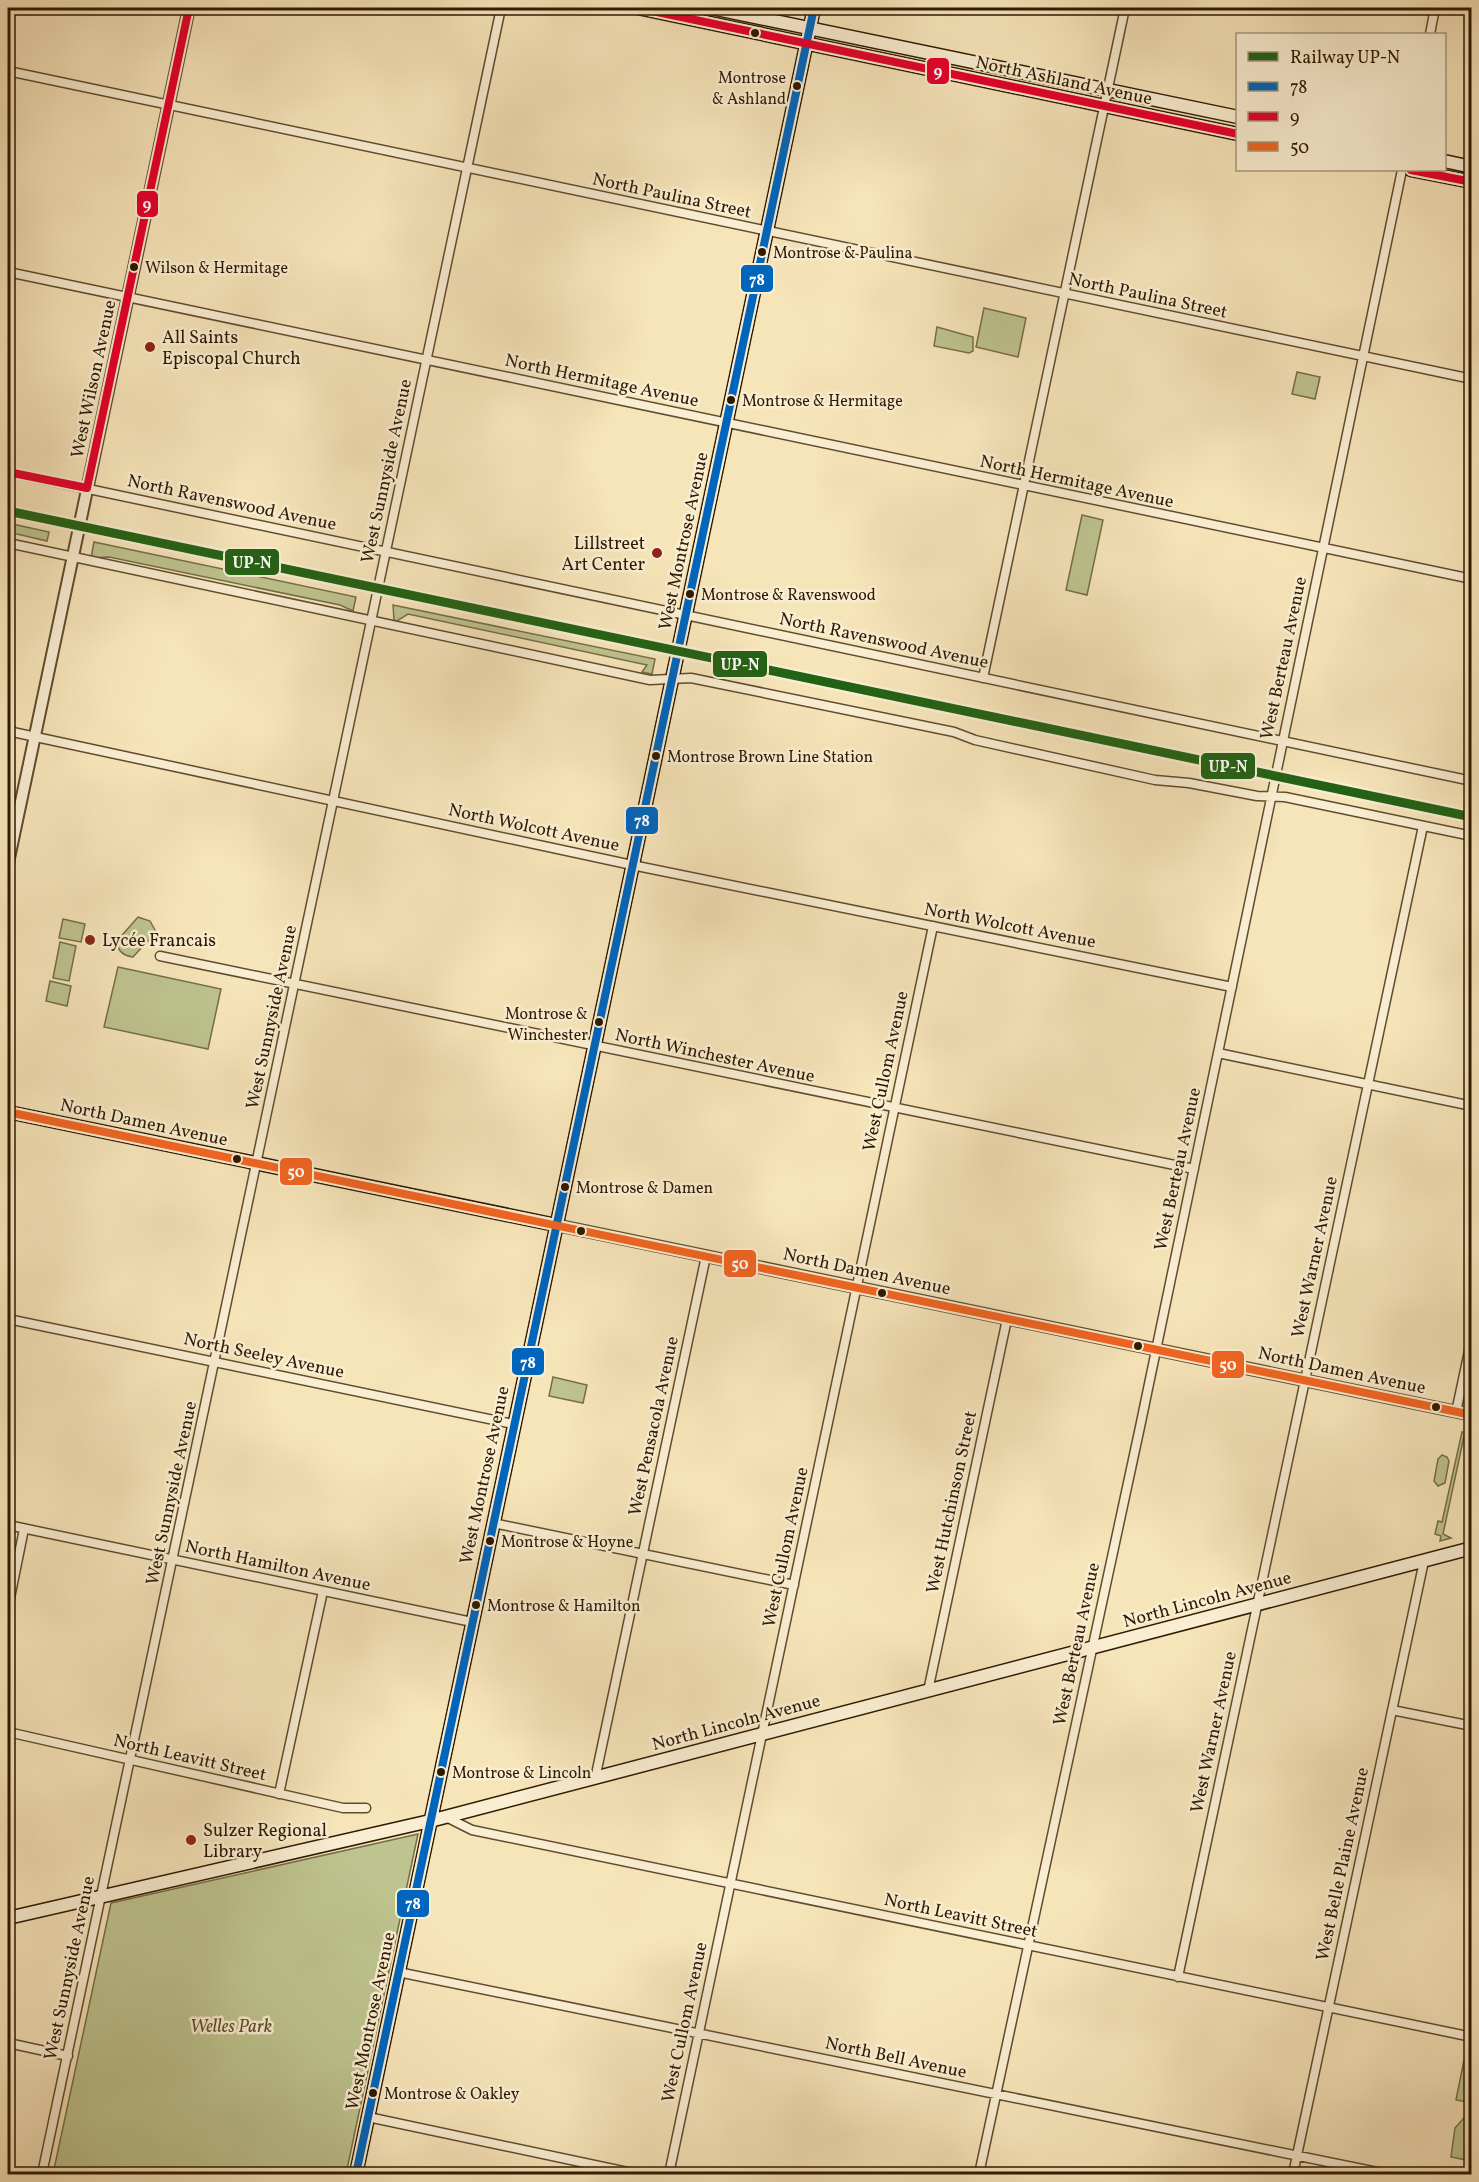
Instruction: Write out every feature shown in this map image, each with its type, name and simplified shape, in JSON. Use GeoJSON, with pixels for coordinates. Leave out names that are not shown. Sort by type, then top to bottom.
{"type":"FeatureCollection","features":[{"type":"Feature","properties":{"kind":"main road","name":"North Ashland Avenue"},"geometry":{"type":"LineString","coordinates":[[638,8],[1236,134]]}},
{"type":"Feature","properties":{"kind":"main road","name":"North Ashland Avenue"},"geometry":{"type":"LineString","coordinates":[[712,8],[1236,117]]}},
{"type":"Feature","properties":{"kind":"main road","name":"West Montrose Avenue"},"geometry":{"type":"LineString","coordinates":[[356,2175],[814,8]]}},
{"type":"Feature","properties":{"kind":"main road"},"geometry":{"type":"LineString","coordinates":[[1446,161],[1472,167]]}},
{"type":"Feature","properties":{"kind":"main road"},"geometry":{"type":"LineString","coordinates":[[1416,171],[1472,182]]}},
{"type":"Feature","properties":{"kind":"main road","name":"North Damen Avenue"},"geometry":{"type":"LineString","coordinates":[[8,1112],[556,1225]]}},
{"type":"Feature","properties":{"kind":"main road","name":"North Lincoln Avenue"},"geometry":{"type":"LineString","coordinates":[[8,1918],[446,1817],[1472,1548]]}},
{"type":"Feature","properties":{"kind":"street","name":"West Wilson Avenue"},"geometry":{"type":"LineString","coordinates":[[8,863],[189,8]]}},
{"type":"Feature","properties":{"kind":"street","name":"West Sunnyside Avenue"},"geometry":{"type":"LineString","coordinates":[[42,2175],[132,1761],[501,8]]}},
{"type":"Feature","properties":{"kind":"street"},"geometry":{"type":"LineString","coordinates":[[983,678],[1125,8]]}},
{"type":"Feature","properties":{"kind":"street"},"geometry":{"type":"LineString","coordinates":[[1430,33],[1435,8]]}},
{"type":"Feature","properties":{"kind":"street","name":"North Paulina Street"},"geometry":{"type":"LineString","coordinates":[[8,70],[766,232],[1472,379]]}},
{"type":"Feature","properties":{"kind":"street","name":"West Berteau Avenue"},"geometry":{"type":"LineString","coordinates":[[979,2175],[1156,1350],[1402,171]]}},
{"type":"Feature","properties":{"kind":"street","name":"North Hermitage Avenue"},"geometry":{"type":"LineString","coordinates":[[8,272],[1024,487],[1472,579]]}},
{"type":"Feature","properties":{"kind":"street","name":"North Ravenswood Avenue"},"geometry":{"type":"LineString","coordinates":[[8,472],[1283,740],[1297,746],[1472,782]]}},
{"type":"Feature","properties":{"kind":"street"},"geometry":{"type":"LineString","coordinates":[[8,543],[650,680],[672,681],[691,678],[954,732],[975,740],[1155,780],[1189,783],[1271,797],[1285,797],[1472,836]]}},
{"type":"Feature","properties":{"kind":"street","name":"North Wolcott Avenue"},"geometry":{"type":"LineString","coordinates":[[8,731],[632,865],[1232,987]]}},
{"type":"Feature","properties":{"kind":"street","name":"West Warner Avenue"},"geometry":{"type":"LineString","coordinates":[[1178,1977],[1423,826]]}},
{"type":"Feature","properties":{"kind":"street","name":"West Cullom Avenue"},"geometry":{"type":"LineString","coordinates":[[669,2175],[933,926]]}},
{"type":"Feature","properties":{"kind":"street","name":"North Winchester Avenue"},"geometry":{"type":"LineString","coordinates":[[160,956],[1194,1169]]}},
{"type":"Feature","properties":{"kind":"street"},"geometry":{"type":"LineString","coordinates":[[1218,1053],[1472,1106]]}},
{"type":"Feature","properties":{"kind":"street","name":"North Damen Avenue"},"geometry":{"type":"LineString","coordinates":[[556,1225],[1472,1415]]}},
{"type":"Feature","properties":{"kind":"street","name":"West Pensacola Avenue"},"geometry":{"type":"LineString","coordinates":[[595,1779],[706,1256]]}},
{"type":"Feature","properties":{"kind":"street","name":"North Seeley Avenue"},"geometry":{"type":"LineString","coordinates":[[8,1318],[513,1424]]}},
{"type":"Feature","properties":{"kind":"street","name":"West Hutchinson Street"},"geometry":{"type":"LineString","coordinates":[[928,1691],[1007,1319]]}},
{"type":"Feature","properties":{"kind":"street"},"geometry":{"type":"LineString","coordinates":[[1456,1412],[1472,1337]]}},
{"type":"Feature","properties":{"kind":"street"},"geometry":{"type":"LineString","coordinates":[[493,1523],[794,1585]]}},
{"type":"Feature","properties":{"kind":"street","name":"North Hamilton Avenue"},"geometry":{"type":"LineString","coordinates":[[8,1525],[472,1622]]}},
{"type":"Feature","properties":{"kind":"street"},"geometry":{"type":"LineString","coordinates":[[8,1608],[24,1529]]}},
{"type":"Feature","properties":{"kind":"street","name":"West Belle Plaine Avenue"},"geometry":{"type":"LineString","coordinates":[[1293,2175],[1424,1561]]}},
{"type":"Feature","properties":{"kind":"street"},"geometry":{"type":"LineString","coordinates":[[279,1794],[323,1591]]}},
{"type":"Feature","properties":{"kind":"street"},"geometry":{"type":"LineString","coordinates":[[1392,1710],[1472,1726]]}},
{"type":"Feature","properties":{"kind":"street","name":"North Leavitt Street"},"geometry":{"type":"LineString","coordinates":[[8,1732],[343,1808],[366,1808]]}},
{"type":"Feature","properties":{"kind":"street","name":"North Leavitt Street"},"geometry":{"type":"LineString","coordinates":[[446,1817],[472,1830],[1472,2037]]}},
{"type":"Feature","properties":{"kind":"street","name":"North Bell Avenue"},"geometry":{"type":"LineString","coordinates":[[398,1972],[1387,2175]]}},
{"type":"Feature","properties":{"kind":"street"},"geometry":{"type":"LineString","coordinates":[[8,2043],[68,2056]]}},
{"type":"Feature","properties":{"kind":"street"},"geometry":{"type":"LineString","coordinates":[[368,2117],[638,2175]]}},
{"type":"Feature","properties":{"kind":"green space"},"geometry":{"type":"Polygon","coordinates":[[[984,308],[1026,318],[1018,357],[976,347],[984,308]]]}},
{"type":"Feature","properties":{"kind":"green space"},"geometry":{"type":"Polygon","coordinates":[[[937,327],[973,337],[973,351],[969,353],[934,346],[937,327]]]}},
{"type":"Feature","properties":{"kind":"green space"},"geometry":{"type":"Polygon","coordinates":[[[1297,372],[1320,377],[1315,399],[1292,394],[1297,372]]]}},
{"type":"Feature","properties":{"kind":"green space"},"geometry":{"type":"Polygon","coordinates":[[[1082,515],[1103,520],[1087,595],[1066,590],[1082,515]]]}},
{"type":"Feature","properties":{"kind":"green space"},"geometry":{"type":"Polygon","coordinates":[[[8,523],[49,532],[47,541],[8,532],[8,523]]]}},
{"type":"Feature","properties":{"kind":"green space"},"geometry":{"type":"Polygon","coordinates":[[[94,542],[356,597],[353,611],[340,605],[109,557],[91,558],[94,542]]]}},
{"type":"Feature","properties":{"kind":"green space"},"geometry":{"type":"Polygon","coordinates":[[[393,605],[655,659],[652,674],[642,672],[647,665],[408,614],[397,621],[394,620],[393,605]]]}},
{"type":"Feature","properties":{"kind":"green space"},"geometry":{"type":"Polygon","coordinates":[[[138,917],[150,921],[156,932],[133,957],[127,956],[118,948],[116,942],[138,917]]]}},
{"type":"Feature","properties":{"kind":"green space"},"geometry":{"type":"Polygon","coordinates":[[[63,919],[85,924],[81,942],[59,938],[63,919]]]}},
{"type":"Feature","properties":{"kind":"green space"},"geometry":{"type":"Polygon","coordinates":[[[60,942],[76,946],[69,981],[53,978],[60,942]]]}},
{"type":"Feature","properties":{"kind":"green space"},"geometry":{"type":"Polygon","coordinates":[[[118,967],[221,989],[208,1049],[104,1027],[118,967]]]}},
{"type":"Feature","properties":{"kind":"green space"},"geometry":{"type":"Polygon","coordinates":[[[50,981],[71,986],[67,1006],[46,1001],[50,981]]]}},
{"type":"Feature","properties":{"kind":"green space"},"geometry":{"type":"Polygon","coordinates":[[[553,1377],[587,1385],[583,1403],[549,1396],[553,1377]]]}},
{"type":"Feature","properties":{"kind":"green space"},"geometry":{"type":"Polygon","coordinates":[[[1462,1432],[1465,1432],[1443,1534],[1451,1538],[1440,1541],[1441,1536],[1435,1534],[1438,1521],[1442,1522],[1462,1432]]]}},
{"type":"Feature","properties":{"kind":"green space"},"geometry":{"type":"Polygon","coordinates":[[[1442,1455],[1449,1461],[1445,1483],[1438,1486],[1434,1481],[1438,1459],[1442,1455]]]}},
{"type":"Feature","properties":{"kind":"green space","name":"Welles Park"},"geometry":{"type":"Polygon","coordinates":[[[418,1834],[346,2174],[53,2174],[111,1903],[418,1834]]]}},
{"type":"Feature","properties":{"kind":"green space"},"geometry":{"type":"Polygon","coordinates":[[[1464,2060],[1471,2061],[1468,2102],[1456,2100],[1464,2060]]]}},
{"type":"Feature","properties":{"kind":"green space"},"geometry":{"type":"Polygon","coordinates":[[[1471,2110],[1471,2161],[1451,2157],[1455,2128],[1471,2110]]]}},
{"type":"Feature","properties":{"kind":"rail line","name":"UP-N"},"geometry":{"type":"LineString","coordinates":[[8,511],[1472,817]]}},
{"type":"Feature","properties":{"kind":"transit line","name":"9"},"geometry":{"type":"LineString","coordinates":[[87,488],[189,8]]}},
{"type":"Feature","properties":{"kind":"transit line","name":"9"},"geometry":{"type":"LineString","coordinates":[[638,8],[1236,134]]}},
{"type":"Feature","properties":{"kind":"transit line","name":"78"},"geometry":{"type":"LineString","coordinates":[[356,2174],[814,8]]}},
{"type":"Feature","properties":{"kind":"transit line","name":"9"},"geometry":{"type":"LineString","coordinates":[[1416,171],[1472,182]]}},
{"type":"Feature","properties":{"kind":"transit line","name":"9"},"geometry":{"type":"LineString","coordinates":[[8,472],[87,488]]}},
{"type":"Feature","properties":{"kind":"transit line","name":"50"},"geometry":{"type":"LineString","coordinates":[[8,1112],[1472,1415]]}},
{"type":"Feature","properties":{"kind":"place","name":"Montrose & Ashland"},"geometry":{"type":"Point","coordinates":[797,86]}},
{"type":"Feature","properties":{"kind":"place","name":"Montrose & Paulina"},"geometry":{"type":"Point","coordinates":[762,252]}},
{"type":"Feature","properties":{"kind":"place","name":"Wilson & Hermitage"},"geometry":{"type":"Point","coordinates":[134,267]}},
{"type":"Feature","properties":{"kind":"place","name":"All Saints Episcopal Church"},"geometry":{"type":"Point","coordinates":[150,347]}},
{"type":"Feature","properties":{"kind":"place","name":"Montrose & Hermitage"},"geometry":{"type":"Point","coordinates":[731,400]}},
{"type":"Feature","properties":{"kind":"place","name":"Lillstreet Art Center"},"geometry":{"type":"Point","coordinates":[657,553]}},
{"type":"Feature","properties":{"kind":"place","name":"Montrose & Ravenswood"},"geometry":{"type":"Point","coordinates":[690,594]}},
{"type":"Feature","properties":{"kind":"place","name":"Montrose Brown Line Station"},"geometry":{"type":"Point","coordinates":[656,756]}},
{"type":"Feature","properties":{"kind":"place","name":"Lycée Francais"},"geometry":{"type":"Point","coordinates":[90,940]}},
{"type":"Feature","properties":{"kind":"place","name":"Montrose & Winchester"},"geometry":{"type":"Point","coordinates":[599,1022]}},
{"type":"Feature","properties":{"kind":"place","name":"Montrose & Damen"},"geometry":{"type":"Point","coordinates":[565,1187]}},
{"type":"Feature","properties":{"kind":"place","name":"Montrose & Hoyne"},"geometry":{"type":"Point","coordinates":[490,1541]}},
{"type":"Feature","properties":{"kind":"place","name":"Montrose & Hamilton"},"geometry":{"type":"Point","coordinates":[476,1605]}},
{"type":"Feature","properties":{"kind":"place","name":"Montrose & Lincoln"},"geometry":{"type":"Point","coordinates":[441,1772]}},
{"type":"Feature","properties":{"kind":"place","name":"Sulzer Regional Library"},"geometry":{"type":"Point","coordinates":[191,1840]}},
{"type":"Feature","properties":{"kind":"place","name":"Montrose & Oakley"},"geometry":{"type":"Point","coordinates":[373,2093]}}]}
